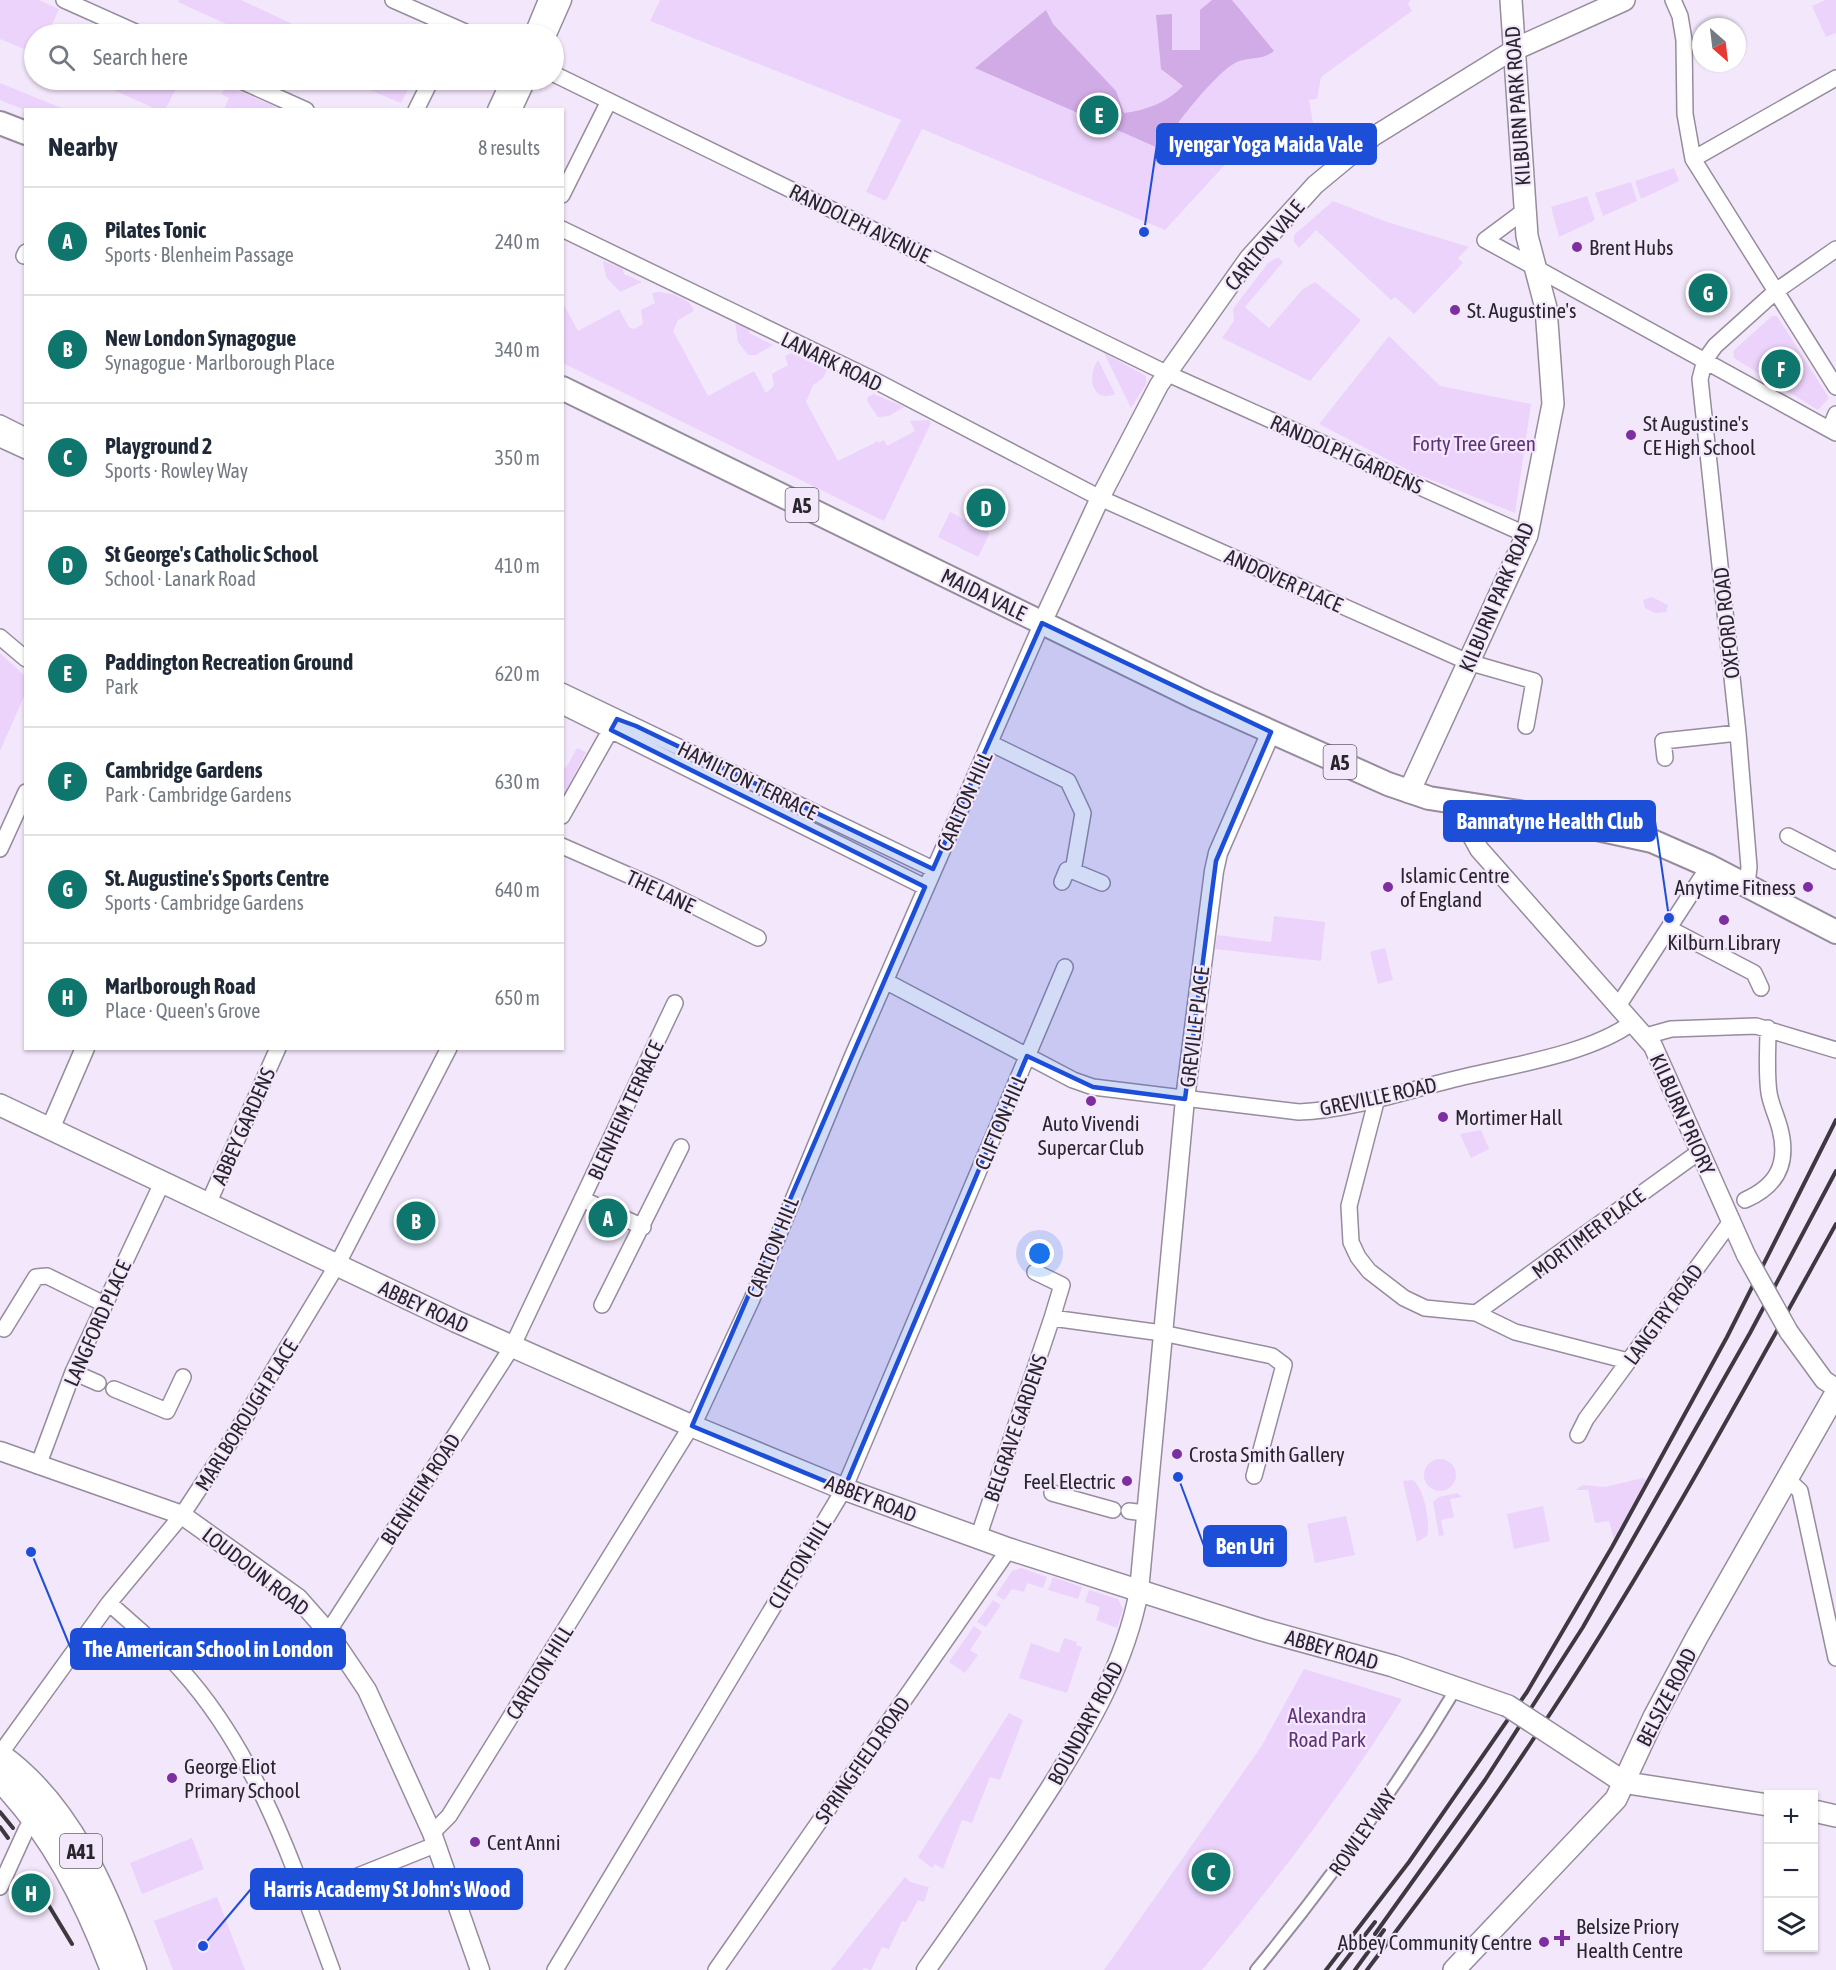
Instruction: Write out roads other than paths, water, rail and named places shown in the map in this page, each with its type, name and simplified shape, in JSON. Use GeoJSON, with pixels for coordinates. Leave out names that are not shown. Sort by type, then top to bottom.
{"type":"FeatureCollection","features":[{"type":"Feature","properties":{"kind":"highway","name":"A41"},"geometry":{"type":"LineString","coordinates":[[1,1762],[34,1805],[30,1824],[73,1878],[113,1970]]}},
{"type":"Feature","properties":{"kind":"highway","name":"A41"},"geometry":{"type":"LineString","coordinates":[[1,1762],[50,1803],[69,1831],[102,1895],[134,1970]]}},
{"type":"Feature","properties":{"kind":"main road","name":"KILBURN PARK ROAD"},"geometry":{"type":"LineString","coordinates":[[1409,792],[1527,535],[1553,404],[1546,308],[1527,236],[1524,211],[1511,0]]}},
{"type":"Feature","properties":{"kind":"main road","name":"CARLTON VALE"},"geometry":{"type":"LineString","coordinates":[[1513,50],[1624,0]]}},
{"type":"Feature","properties":{"kind":"main road"},"geometry":{"type":"LineString","coordinates":[[0,123],[24,133]]}},
{"type":"Feature","properties":{"kind":"main road","name":"MAIDA VALE"},"geometry":{"type":"LineString","coordinates":[[564,389],[1042,623],[1271,732],[1409,792]]}},
{"type":"Feature","properties":{"kind":"main road","name":"A5"},"geometry":{"type":"LineString","coordinates":[[1409,792],[1475,807],[1519,812],[1652,841],[1709,866],[1836,932]]}},
{"type":"Feature","properties":{"kind":"main road","name":"ABBEY ROAD"},"geometry":{"type":"LineString","coordinates":[[0,1105],[512,1347],[692,1426],[844,1489],[1009,1549],[1139,1591],[1457,1687],[1508,1706],[1625,1782],[1764,1804]]}},
{"type":"Feature","properties":{"kind":"main road","name":"BELSIZE ROAD"},"geometry":{"type":"LineString","coordinates":[[1454,1970],[1540,1876],[1605,1812],[1625,1782],[1654,1717],[1786,1478],[1836,1393]]}},
{"type":"Feature","properties":{"kind":"main road"},"geometry":{"type":"LineString","coordinates":[[1818,1812],[1836,1816]]}},
{"type":"Feature","properties":{"kind":"street"},"geometry":{"type":"LineString","coordinates":[[64,0],[118,24]]}},
{"type":"Feature","properties":{"kind":"street"},"geometry":{"type":"LineString","coordinates":[[393,0],[442,24]]}},
{"type":"Feature","properties":{"kind":"street"},"geometry":{"type":"LineString","coordinates":[[538,24],[548,0]]}},
{"type":"Feature","properties":{"kind":"street"},"geometry":{"type":"LineString","coordinates":[[551,24],[562,0]]}},
{"type":"Feature","properties":{"kind":"street"},"geometry":{"type":"LineString","coordinates":[[1673,0],[1680,16],[1684,40],[1685,114],[1693,159],[1836,387]]}},
{"type":"Feature","properties":{"kind":"street","name":"CARLTON VALE"},"geometry":{"type":"LineString","coordinates":[[1042,623],[1100,498],[1166,373],[1249,258],[1315,185],[1374,136],[1513,50]]}},
{"type":"Feature","properties":{"kind":"street"},"geometry":{"type":"LineString","coordinates":[[1693,159],[1836,78]]}},
{"type":"Feature","properties":{"kind":"street","name":"RANDOLPH AVENUE"},"geometry":{"type":"LineString","coordinates":[[564,79],[1166,373]]}},
{"type":"Feature","properties":{"kind":"street"},"geometry":{"type":"LineString","coordinates":[[262,90],[302,108]]}},
{"type":"Feature","properties":{"kind":"street"},"geometry":{"type":"LineString","coordinates":[[417,108],[426,90]]}},
{"type":"Feature","properties":{"kind":"street"},"geometry":{"type":"LineString","coordinates":[[497,108],[506,90]]}},
{"type":"Feature","properties":{"kind":"street"},"geometry":{"type":"LineString","coordinates":[[513,108],[521,90]]}},
{"type":"Feature","properties":{"kind":"street"},"geometry":{"type":"LineString","coordinates":[[564,191],[609,101]]}},
{"type":"Feature","properties":{"kind":"street"},"geometry":{"type":"LineString","coordinates":[[1524,211],[1485,240],[1833,431],[1836,414]]}},
{"type":"Feature","properties":{"kind":"street","name":"LANARK ROAD"},"geometry":{"type":"LineString","coordinates":[[564,230],[868,377],[1100,498]]}},
{"type":"Feature","properties":{"kind":"street"},"geometry":{"type":"LineString","coordinates":[[1705,360],[1715,346],[1776,291],[1836,249]]}},
{"type":"Feature","properties":{"kind":"street","name":"OXFORD ROAD"},"geometry":{"type":"LineString","coordinates":[[1705,360],[1700,379],[1702,410],[1738,733],[1749,867],[1747,885]]}},
{"type":"Feature","properties":{"kind":"street","name":"RANDOLPH GARDENS"},"geometry":{"type":"LineString","coordinates":[[1166,373],[1527,535]]}},
{"type":"Feature","properties":{"kind":"street"},"geometry":{"type":"LineString","coordinates":[[0,423],[24,435]]}},
{"type":"Feature","properties":{"kind":"street"},"geometry":{"type":"LineString","coordinates":[[0,439],[24,450]]}},
{"type":"Feature","properties":{"kind":"street","name":"ANDOVER PLACE"},"geometry":{"type":"LineString","coordinates":[[1100,498],[1468,662],[1534,681],[1526,726]]}},
{"type":"Feature","properties":{"kind":"street","name":"CARLTON HILL"},"geometry":{"type":"LineString","coordinates":[[305,1897],[433,1839],[692,1426],[752,1299],[852,1057],[887,982],[925,887],[1042,623]]}},
{"type":"Feature","properties":{"kind":"street"},"geometry":{"type":"LineString","coordinates":[[0,637],[24,657]]}},
{"type":"Feature","properties":{"kind":"street","name":"HAMILTON TERRACE"},"geometry":{"type":"LineString","coordinates":[[564,692],[614,725],[925,887]]}},
{"type":"Feature","properties":{"kind":"street","name":"HAMILTON TERRACE"},"geometry":{"type":"LineString","coordinates":[[564,707],[614,725],[933,869]]}},
{"type":"Feature","properties":{"kind":"street"},"geometry":{"type":"LineString","coordinates":[[564,812],[614,725]]}},
{"type":"Feature","properties":{"kind":"street","name":"GREVILLE PLACE"},"geometry":{"type":"LineString","coordinates":[[1162,1333],[1185,1099],[1216,861],[1271,732]]}},
{"type":"Feature","properties":{"kind":"street"},"geometry":{"type":"LineString","coordinates":[[1665,758],[1663,741],[1738,733]]}},
{"type":"Feature","properties":{"kind":"street"},"geometry":{"type":"LineString","coordinates":[[990,743],[1068,781],[1083,813],[1068,877],[1102,883]]}},
{"type":"Feature","properties":{"kind":"street"},"geometry":{"type":"LineString","coordinates":[[0,849],[4,832],[24,796]]}},
{"type":"Feature","properties":{"kind":"street","name":"KILBURN PRIORY"},"geometry":{"type":"LineString","coordinates":[[1475,807],[1468,829],[1479,849],[1653,1046],[1746,1256],[1789,1332],[1824,1380],[1836,1388]]}},
{"type":"Feature","properties":{"kind":"street"},"geometry":{"type":"LineString","coordinates":[[1788,836],[1836,861]]}},
{"type":"Feature","properties":{"kind":"street","name":"THE LANE"},"geometry":{"type":"LineString","coordinates":[[564,847],[660,889],[758,938]]}},
{"type":"Feature","properties":{"kind":"street"},"geometry":{"type":"LineString","coordinates":[[1618,1006],[1709,866]]}},
{"type":"Feature","properties":{"kind":"street"},"geometry":{"type":"LineString","coordinates":[[1670,929],[1754,973],[1761,988]]}},
{"type":"Feature","properties":{"kind":"street","name":"CLIFTON HILL"},"geometry":{"type":"LineString","coordinates":[[555,1970],[844,1489],[1065,967]]}},
{"type":"Feature","properties":{"kind":"street","name":"GREVILLE ROAD"},"geometry":{"type":"LineString","coordinates":[[887,982],[1073,1080],[1093,1087],[1299,1112],[1377,1098],[1597,1043],[1620,1032],[1633,1022]]}},
{"type":"Feature","properties":{"kind":"street","name":"BLENHEIM TERRACE"},"geometry":{"type":"LineString","coordinates":[[512,1347],[675,1003]]}},
{"type":"Feature","properties":{"kind":"street"},"geometry":{"type":"LineString","coordinates":[[1646,1036],[1671,1029],[1756,1026],[1836,1050]]}},
{"type":"Feature","properties":{"kind":"street"},"geometry":{"type":"LineString","coordinates":[[1745,1200],[1762,1192],[1775,1179],[1783,1161],[1780,1131],[1769,1094],[1768,1028]]}},
{"type":"Feature","properties":{"kind":"street"},"geometry":{"type":"LineString","coordinates":[[50,1129],[84,1050]]}},
{"type":"Feature","properties":{"kind":"street","name":"ABBEY GARDENS"},"geometry":{"type":"LineString","coordinates":[[208,1204],[277,1050]]}},
{"type":"Feature","properties":{"kind":"street","name":"MARLBOROUGH PLACE"},"geometry":{"type":"LineString","coordinates":[[1,1762],[109,1604],[182,1515],[244,1419],[337,1266],[448,1050]]}},
{"type":"Feature","properties":{"kind":"street"},"geometry":{"type":"LineString","coordinates":[[1377,1098],[1349,1206],[1351,1242],[1358,1257],[1369,1271],[1404,1298],[1425,1308],[1476,1313],[1515,1332],[1628,1361]]}},
{"type":"Feature","properties":{"kind":"street"},"geometry":{"type":"LineString","coordinates":[[602,1305],[681,1147]]}},
{"type":"Feature","properties":{"kind":"street","name":"MORTIMER PLACE"},"geometry":{"type":"LineString","coordinates":[[1476,1313],[1699,1152]]}},
{"type":"Feature","properties":{"kind":"street","name":"LANGFORD PLACE"},"geometry":{"type":"LineString","coordinates":[[38,1466],[73,1372],[162,1183]]}},
{"type":"Feature","properties":{"kind":"street"},"geometry":{"type":"LineString","coordinates":[[582,1199],[643,1227]]}},
{"type":"Feature","properties":{"kind":"street","name":"LANGTRY ROAD"},"geometry":{"type":"LineString","coordinates":[[1578,1435],[1628,1361],[1732,1220]]}},
{"type":"Feature","properties":{"kind":"street","name":"BELGRAVE GARDENS"},"geometry":{"type":"LineString","coordinates":[[978,1538],[1062,1285],[1035,1272]]}},
{"type":"Feature","properties":{"kind":"street"},"geometry":{"type":"LineString","coordinates":[[4,1329],[36,1277],[47,1276],[104,1304]]}},
{"type":"Feature","properties":{"kind":"street"},"geometry":{"type":"LineString","coordinates":[[1052,1318],[1162,1333],[1272,1356],[1284,1365],[1254,1476]]}},
{"type":"Feature","properties":{"kind":"street","name":"BOUNDARY ROAD"},"geometry":{"type":"LineString","coordinates":[[926,1970],[1035,1812],[1091,1720],[1121,1655],[1139,1591],[1137,1512],[1162,1333]]}},
{"type":"Feature","properties":{"kind":"street","name":"BLENHEIM ROAD"},"geometry":{"type":"LineString","coordinates":[[328,1632],[512,1347]]}},
{"type":"Feature","properties":{"kind":"street"},"geometry":{"type":"LineString","coordinates":[[73,1372],[98,1383]]}},
{"type":"Feature","properties":{"kind":"street"},"geometry":{"type":"LineString","coordinates":[[114,1389],[167,1411],[183,1377]]}},
{"type":"Feature","properties":{"kind":"street","name":"LOUDOUN ROAD"},"geometry":{"type":"LineString","coordinates":[[0,1451],[182,1515],[298,1598],[328,1632],[367,1690],[433,1839],[480,1970]]}},
{"type":"Feature","properties":{"kind":"street"},"geometry":{"type":"LineString","coordinates":[[1786,1478],[1800,1491],[1836,1658]]}},
{"type":"Feature","properties":{"kind":"street"},"geometry":{"type":"LineString","coordinates":[[1052,1493],[1113,1510]]}},
{"type":"Feature","properties":{"kind":"street","name":"SPRINGFIELD ROAD"},"geometry":{"type":"LineString","coordinates":[[716,1970],[1009,1549]]}},
{"type":"Feature","properties":{"kind":"street"},"geometry":{"type":"LineString","coordinates":[[109,1604],[182,1671],[217,1715],[250,1771],[305,1897],[332,1970]]}},
{"type":"Feature","properties":{"kind":"street","name":"ROWLEY WAY"},"geometry":{"type":"LineString","coordinates":[[1256,1970],[1329,1879],[1382,1807],[1457,1687]]}},
{"type":"Feature","properties":{"kind":"street"},"geometry":{"type":"LineString","coordinates":[[0,1887],[30,1824]]}},
{"type":"Feature","properties":{"kind":"railway"},"geometry":{"type":"LineString","coordinates":[[1326,1970],[1409,1862],[1527,1692],[1612,1547],[1727,1337],[1836,1120]]}},
{"type":"Feature","properties":{"kind":"railway"},"geometry":{"type":"LineString","coordinates":[[1375,1934],[1485,1780],[1583,1627],[1750,1333],[1836,1171]]}},
{"type":"Feature","properties":{"kind":"railway"},"geometry":{"type":"LineString","coordinates":[[1367,1970],[1475,1825],[1577,1673],[1691,1483],[1836,1224]]}},
{"type":"Feature","properties":{"kind":"railway"},"geometry":{"type":"LineString","coordinates":[[0,1812],[13,1828]]}},
{"type":"Feature","properties":{"kind":"railway"},"geometry":{"type":"LineString","coordinates":[[0,1827],[8,1838]]}},
{"type":"Feature","properties":{"kind":"railway"},"geometry":{"type":"LineString","coordinates":[[40,1891],[72,1944]]}},
{"type":"Feature","properties":{"kind":"railway"},"geometry":{"type":"LineString","coordinates":[[1338,1970],[1375,1922]]}},
{"type":"Feature","properties":{"kind":"railway"},"geometry":{"type":"LineString","coordinates":[[1355,1970],[1384,1930]]}},
{"type":"Feature","properties":{"kind":"place","name":"Paddington Recreation Ground"},"geometry":{"type":"Point","coordinates":[1099,115]}},
{"type":"Feature","properties":{"kind":"place","name":"Iyengar Yoga Maida Vale"},"geometry":{"type":"Point","coordinates":[1144,232]}},
{"type":"Feature","properties":{"kind":"place","name":"Brent Hubs"},"geometry":{"type":"Point","coordinates":[1577,247]}},
{"type":"Feature","properties":{"kind":"place","name":"St. Augustine's Sports Centre"},"geometry":{"type":"Point","coordinates":[1708,293]}},
{"type":"Feature","properties":{"kind":"place","name":"St. Augustine's"},"geometry":{"type":"Point","coordinates":[1455,310]}},
{"type":"Feature","properties":{"kind":"place","name":"Cambridge Gardens"},"geometry":{"type":"Point","coordinates":[1781,369]}},
{"type":"Feature","properties":{"kind":"place","name":"St Augustine's CE High School"},"geometry":{"type":"Point","coordinates":[1631,435]}},
{"type":"Feature","properties":{"kind":"place","name":"St George's Catholic School"},"geometry":{"type":"Point","coordinates":[986,508]}},
{"type":"Feature","properties":{"kind":"place","name":"Islamic Centre of England"},"geometry":{"type":"Point","coordinates":[1388,887]}},
{"type":"Feature","properties":{"kind":"place","name":"Anytime Fitness"},"geometry":{"type":"Point","coordinates":[1808,887]}},
{"type":"Feature","properties":{"kind":"place","name":"Bannatyne Health Club"},"geometry":{"type":"Point","coordinates":[1669,918]}},
{"type":"Feature","properties":{"kind":"place","name":"Kilburn Library"},"geometry":{"type":"Point","coordinates":[1724,920]}},
{"type":"Feature","properties":{"kind":"place","name":"Auto Vivendi Supercar Club"},"geometry":{"type":"Point","coordinates":[1091,1101]}},
{"type":"Feature","properties":{"kind":"place","name":"Mortimer Hall"},"geometry":{"type":"Point","coordinates":[1443,1117]}},
{"type":"Feature","properties":{"kind":"place","name":"Pilates Tonic"},"geometry":{"type":"Point","coordinates":[608,1218]}},
{"type":"Feature","properties":{"kind":"place","name":"New London Synagogue"},"geometry":{"type":"Point","coordinates":[416,1221]}},
{"type":"Feature","properties":{"kind":"place","name":"Crosta Smith Gallery"},"geometry":{"type":"Point","coordinates":[1177,1454]}},
{"type":"Feature","properties":{"kind":"place","name":"Ben Uri"},"geometry":{"type":"Point","coordinates":[1178,1477]}},
{"type":"Feature","properties":{"kind":"place","name":"Feel Electric"},"geometry":{"type":"Point","coordinates":[1127,1481]}},
{"type":"Feature","properties":{"kind":"place","name":"The American School in London"},"geometry":{"type":"Point","coordinates":[31,1552]}},
{"type":"Feature","properties":{"kind":"place","name":"George Eliot Primary School"},"geometry":{"type":"Point","coordinates":[172,1778]}},
{"type":"Feature","properties":{"kind":"place","name":"Cent Anni"},"geometry":{"type":"Point","coordinates":[475,1842]}},
{"type":"Feature","properties":{"kind":"place","name":"Playground 2"},"geometry":{"type":"Point","coordinates":[1211,1872]}},
{"type":"Feature","properties":{"kind":"place","name":"Marlborough Road"},"geometry":{"type":"Point","coordinates":[31,1893]}},
{"type":"Feature","properties":{"kind":"place","name":"Belsize Priory Health Centre"},"geometry":{"type":"Point","coordinates":[1562,1938]}},
{"type":"Feature","properties":{"kind":"place","name":"Abbey Community Centre"},"geometry":{"type":"Point","coordinates":[1544,1942]}},
{"type":"Feature","properties":{"kind":"place","name":"Harris Academy St John's Wood"},"geometry":{"type":"Point","coordinates":[203,1946]}},
{"type":"Feature","properties":{"kind":"park label","name":"Forty Tree Green"},"geometry":{"type":"Point","coordinates":[1474,443]}},
{"type":"Feature","properties":{"kind":"park label","name":"Alexandra Road Park"},"geometry":{"type":"Point","coordinates":[1327,1727]}}]}
